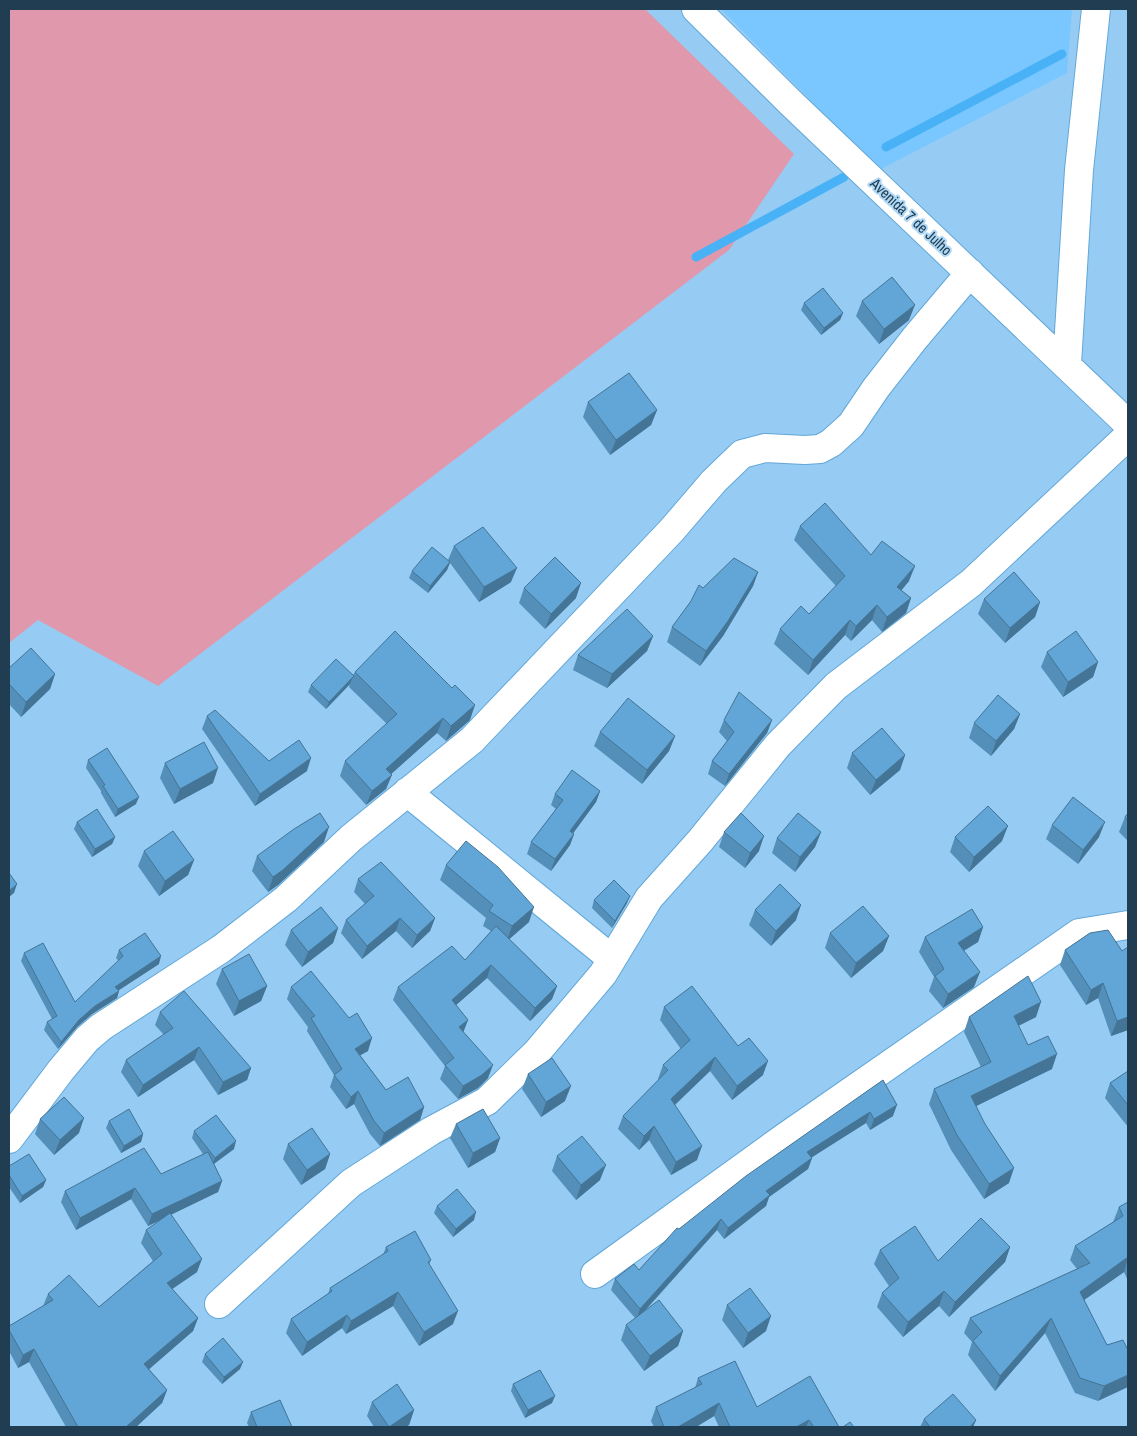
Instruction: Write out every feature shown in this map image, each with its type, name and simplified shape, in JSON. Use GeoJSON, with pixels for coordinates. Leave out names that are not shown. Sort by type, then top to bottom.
{"type":"FeatureCollection","features":[{"type":"Feature","properties":{"kind":"street","name":"Avenida 7 de Julho"},"geometry":{"type":"LineString","coordinates":[[696,9],[806,117],[1128,424]]}},
{"type":"Feature","properties":{"kind":"street"},"geometry":{"type":"LineString","coordinates":[[1067,364],[1079,170],[1096,9]]}},
{"type":"Feature","properties":{"kind":"street"},"geometry":{"type":"LineString","coordinates":[[9,1138],[86,1039],[101,1027],[221,949],[286,899],[351,838],[472,740],[671,531],[714,481],[742,454],[765,448],[820,449],[838,437],[850,425],[915,338],[970,273]]}},
{"type":"Feature","properties":{"kind":"street"},"geometry":{"type":"LineString","coordinates":[[219,1304],[351,1184],[431,1131],[487,1101],[537,1052],[603,974],[649,898],[700,841],[778,745],[836,686],[971,583],[1128,436]]}},
{"type":"Feature","properties":{"kind":"street"},"geometry":{"type":"LineString","coordinates":[[408,792],[612,959]]}},
{"type":"Feature","properties":{"kind":"street"},"geometry":{"type":"LineString","coordinates":[[595,1274],[785,1138],[1079,933],[1128,925]]}},
{"type":"Feature","properties":{"kind":"shaded area"},"geometry":{"type":"Polygon","coordinates":[[[9,9],[645,9],[794,154],[729,250],[158,686],[38,620],[9,643],[9,9]]]}},
{"type":"Feature","properties":{"kind":"shaded area"},"geometry":{"type":"Polygon","coordinates":[[[721,9],[1072,9],[1067,73],[879,170],[721,9]]]}},
{"type":"Feature","properties":{"kind":"building"},"geometry":{"type":"Polygon","coordinates":[[[892,277],[915,305],[884,329],[862,301],[892,277]]]}},
{"type":"Feature","properties":{"kind":"building"},"geometry":{"type":"Polygon","coordinates":[[[823,288],[843,313],[824,328],[804,303],[823,288]]]}},
{"type":"Feature","properties":{"kind":"building"},"geometry":{"type":"Polygon","coordinates":[[[629,373],[657,410],[616,440],[588,402],[629,373]]]}},
{"type":"Feature","properties":{"kind":"building"},"geometry":{"type":"Polygon","coordinates":[[[825,503],[871,555],[882,541],[915,566],[897,587],[911,598],[887,617],[877,605],[856,626],[850,620],[813,660],[780,629],[801,606],[809,614],[845,576],[800,526],[825,503]]]}},
{"type":"Feature","properties":{"kind":"building"},"geometry":{"type":"Polygon","coordinates":[[[483,527],[517,568],[484,587],[454,546],[483,527]]]}},
{"type":"Feature","properties":{"kind":"building"},"geometry":{"type":"Polygon","coordinates":[[[432,547],[450,562],[430,586],[412,571],[432,547]]]}},
{"type":"Feature","properties":{"kind":"building"},"geometry":{"type":"Polygon","coordinates":[[[555,557],[581,583],[551,614],[524,588],[555,557]]]}},
{"type":"Feature","properties":{"kind":"building"},"geometry":{"type":"Polygon","coordinates":[[[734,558],[758,572],[728,621],[706,651],[672,627],[691,601],[699,585],[703,588],[734,558]]]}},
{"type":"Feature","properties":{"kind":"building"},"geometry":{"type":"Polygon","coordinates":[[[1014,572],[1040,602],[1010,628],[984,599],[1014,572]]]}},
{"type":"Feature","properties":{"kind":"building"},"geometry":{"type":"Polygon","coordinates":[[[627,609],[653,636],[612,674],[578,655],[627,609]]]}},
{"type":"Feature","properties":{"kind":"building"},"geometry":{"type":"Polygon","coordinates":[[[395,631],[452,688],[455,685],[475,705],[451,726],[443,718],[386,769],[392,775],[372,791],[345,761],[397,714],[355,672],[395,631]]]}},
{"type":"Feature","properties":{"kind":"building"},"geometry":{"type":"Polygon","coordinates":[[[1076,631],[1098,662],[1068,682],[1047,652],[1076,631]]]}},
{"type":"Feature","properties":{"kind":"building"},"geometry":{"type":"Polygon","coordinates":[[[31,648],[55,674],[26,702],[9,684],[9,668],[31,648]]]}},
{"type":"Feature","properties":{"kind":"building"},"geometry":{"type":"Polygon","coordinates":[[[336,659],[354,676],[329,702],[311,685],[336,659]]]}},
{"type":"Feature","properties":{"kind":"building"},"geometry":{"type":"Polygon","coordinates":[[[739,692],[772,720],[729,774],[712,761],[734,732],[724,720],[739,692]]]}},
{"type":"Feature","properties":{"kind":"building"},"geometry":{"type":"Polygon","coordinates":[[[998,695],[1020,714],[996,741],[974,723],[998,695]]]}},
{"type":"Feature","properties":{"kind":"building"},"geometry":{"type":"Polygon","coordinates":[[[628,698],[675,736],[647,770],[600,732],[628,698]]]}},
{"type":"Feature","properties":{"kind":"building"},"geometry":{"type":"Polygon","coordinates":[[[215,710],[269,761],[299,740],[311,758],[260,794],[207,716],[215,710]]]}},
{"type":"Feature","properties":{"kind":"building"},"geometry":{"type":"Polygon","coordinates":[[[882,728],[905,755],[876,780],[852,753],[882,728]]]}},
{"type":"Feature","properties":{"kind":"building"},"geometry":{"type":"Polygon","coordinates":[[[204,742],[218,768],[180,789],[165,763],[204,742]]]}},
{"type":"Feature","properties":{"kind":"building"},"geometry":{"type":"Polygon","coordinates":[[[107,748],[139,797],[118,809],[88,760],[107,748]]]}},
{"type":"Feature","properties":{"kind":"building"},"geometry":{"type":"Polygon","coordinates":[[[572,770],[600,791],[570,831],[574,834],[555,859],[531,842],[563,800],[555,794],[572,770]]]}},
{"type":"Feature","properties":{"kind":"building"},"geometry":{"type":"Polygon","coordinates":[[[1073,797],[1105,822],[1083,850],[1052,825],[1073,797]]]}},
{"type":"Feature","properties":{"kind":"building"},"geometry":{"type":"Polygon","coordinates":[[[988,806],[1008,826],[974,857],[955,837],[988,806]]]}},
{"type":"Feature","properties":{"kind":"building"},"geometry":{"type":"Polygon","coordinates":[[[97,809],[115,837],[95,849],[77,822],[97,809]]]}},
{"type":"Feature","properties":{"kind":"building"},"geometry":{"type":"Polygon","coordinates":[[[320,813],[329,827],[273,877],[257,856],[320,813]]]}},
{"type":"Feature","properties":{"kind":"building"},"geometry":{"type":"Polygon","coordinates":[[[741,813],[764,836],[750,853],[724,832],[741,813]]]}},
{"type":"Feature","properties":{"kind":"building"},"geometry":{"type":"Polygon","coordinates":[[[798,813],[821,832],[800,857],[777,838],[798,813]]]}},
{"type":"Feature","properties":{"kind":"building"},"geometry":{"type":"Polygon","coordinates":[[[173,831],[194,860],[165,881],[144,851],[173,831]]]}},
{"type":"Feature","properties":{"kind":"building"},"geometry":{"type":"Polygon","coordinates":[[[466,841],[498,867],[534,907],[512,926],[489,911],[493,905],[446,865],[466,841]]]}},
{"type":"Feature","properties":{"kind":"building"},"geometry":{"type":"Polygon","coordinates":[[[381,862],[435,918],[417,935],[400,918],[367,946],[346,920],[374,896],[358,879],[381,862]]]}},
{"type":"Feature","properties":{"kind":"building"},"geometry":{"type":"Polygon","coordinates":[[[9,873],[17,884],[9,891],[9,873]]]}},
{"type":"Feature","properties":{"kind":"building"},"geometry":{"type":"Polygon","coordinates":[[[614,880],[630,896],[615,921],[594,900],[614,880]]]}},
{"type":"Feature","properties":{"kind":"building"},"geometry":{"type":"Polygon","coordinates":[[[780,884],[801,905],[776,931],[755,910],[780,884]]]}},
{"type":"Feature","properties":{"kind":"building"},"geometry":{"type":"Polygon","coordinates":[[[863,906],[889,936],[856,963],[830,933],[863,906]]]}},
{"type":"Feature","properties":{"kind":"building"},"geometry":{"type":"Polygon","coordinates":[[[321,907],[338,928],[308,952],[291,930],[321,907]]]}},
{"type":"Feature","properties":{"kind":"building"},"geometry":{"type":"Polygon","coordinates":[[[972,909],[983,927],[958,943],[980,972],[948,994],[935,976],[944,969],[925,937],[972,909]]]}},
{"type":"Feature","properties":{"kind":"building"},"geometry":{"type":"Polygon","coordinates":[[[496,926],[557,986],[535,1008],[491,965],[452,1000],[468,1020],[459,1027],[493,1065],[482,1075],[463,1086],[445,1065],[454,1058],[398,987],[452,946],[465,960],[496,926]]]}},
{"type":"Feature","properties":{"kind":"building"},"geometry":{"type":"Polygon","coordinates":[[[1108,930],[1122,951],[1128,947],[1128,1017],[1117,1021],[1103,983],[1091,990],[1065,950],[1090,933],[1108,930]]]}},
{"type":"Feature","properties":{"kind":"building"},"geometry":{"type":"Polygon","coordinates":[[[145,933],[161,956],[115,987],[119,991],[95,1006],[79,1020],[61,1042],[47,1022],[57,1016],[24,953],[43,943],[75,1002],[123,956],[119,950],[145,933]]]}},
{"type":"Feature","properties":{"kind":"building"},"geometry":{"type":"Polygon","coordinates":[[[249,954],[267,986],[239,1001],[222,969],[249,954]]]}},
{"type":"Feature","properties":{"kind":"building"},"geometry":{"type":"Polygon","coordinates":[[[311,971],[349,1018],[357,1013],[372,1038],[355,1049],[386,1090],[408,1077],[424,1107],[384,1133],[374,1121],[358,1091],[351,1097],[334,1075],[342,1069],[311,1018],[315,1016],[291,987],[311,971]]]}},
{"type":"Feature","properties":{"kind":"building"},"geometry":{"type":"Polygon","coordinates":[[[1028,976],[1041,1002],[1014,1016],[1028,1045],[1048,1036],[1057,1054],[971,1096],[985,1124],[1014,1168],[989,1184],[957,1135],[934,1089],[991,1062],[969,1017],[1028,976]]]}},
{"type":"Feature","properties":{"kind":"building"},"geometry":{"type":"Polygon","coordinates":[[[692,986],[738,1046],[749,1038],[768,1061],[737,1086],[715,1057],[671,1099],[702,1146],[676,1162],[654,1126],[644,1136],[623,1116],[668,1070],[663,1065],[690,1040],[664,1007],[692,986]]]}},
{"type":"Feature","properties":{"kind":"building"},"geometry":{"type":"Polygon","coordinates":[[[184,991],[251,1068],[223,1082],[199,1047],[143,1085],[126,1060],[173,1028],[160,1012],[184,991]]]}},
{"type":"Feature","properties":{"kind":"building"},"geometry":{"type":"Polygon","coordinates":[[[552,1058],[571,1086],[546,1102],[528,1074],[552,1058]]]}},
{"type":"Feature","properties":{"kind":"building"},"geometry":{"type":"Polygon","coordinates":[[[1128,1071],[1128,1105],[1110,1083],[1128,1071]]]}},
{"type":"Feature","properties":{"kind":"building"},"geometry":{"type":"Polygon","coordinates":[[[883,1080],[897,1105],[874,1119],[870,1112],[807,1152],[812,1158],[766,1191],[770,1195],[728,1228],[721,1219],[640,1309],[615,1279],[634,1264],[639,1270],[677,1228],[679,1229],[746,1176],[883,1080]]]}},
{"type":"Feature","properties":{"kind":"building"},"geometry":{"type":"Polygon","coordinates":[[[64,1097],[84,1118],[60,1140],[40,1119],[64,1097]]]}},
{"type":"Feature","properties":{"kind":"building"},"geometry":{"type":"Polygon","coordinates":[[[129,1109],[143,1134],[124,1146],[109,1121],[129,1109]]]}},
{"type":"Feature","properties":{"kind":"building"},"geometry":{"type":"Polygon","coordinates":[[[483,1109],[500,1138],[473,1153],[456,1124],[483,1109]]]}},
{"type":"Feature","properties":{"kind":"building"},"geometry":{"type":"Polygon","coordinates":[[[216,1115],[236,1141],[215,1158],[194,1131],[216,1115]]]}},
{"type":"Feature","properties":{"kind":"building"},"geometry":{"type":"Polygon","coordinates":[[[312,1128],[330,1154],[307,1170],[288,1144],[312,1128]]]}},
{"type":"Feature","properties":{"kind":"building"},"geometry":{"type":"Polygon","coordinates":[[[582,1136],[606,1165],[581,1185],[557,1156],[582,1136]]]}},
{"type":"Feature","properties":{"kind":"building"},"geometry":{"type":"Polygon","coordinates":[[[144,1148],[161,1174],[208,1152],[222,1181],[152,1214],[135,1188],[80,1218],[65,1191],[144,1148]]]}},
{"type":"Feature","properties":{"kind":"building"},"geometry":{"type":"Polygon","coordinates":[[[29,1154],[46,1180],[22,1196],[9,1175],[9,1166],[29,1154]]]}},
{"type":"Feature","properties":{"kind":"building"},"geometry":{"type":"Polygon","coordinates":[[[457,1189],[476,1212],[456,1229],[437,1206],[457,1189]]]}},
{"type":"Feature","properties":{"kind":"building"},"geometry":{"type":"Polygon","coordinates":[[[1128,1202],[1128,1257],[1080,1292],[1107,1345],[1123,1340],[1128,1350],[1128,1375],[1104,1386],[1080,1378],[1051,1318],[1000,1376],[973,1341],[982,1332],[970,1318],[1090,1263],[1075,1246],[1123,1216],[1119,1207],[1128,1202]]]}},
{"type":"Feature","properties":{"kind":"building"},"geometry":{"type":"Polygon","coordinates":[[[170,1213],[202,1259],[167,1283],[198,1318],[144,1364],[167,1390],[126,1427],[78,1427],[34,1349],[23,1355],[9,1330],[9,1326],[53,1300],[48,1294],[69,1275],[99,1307],[162,1254],[146,1230],[170,1213]]]}},
{"type":"Feature","properties":{"kind":"building"},"geometry":{"type":"Polygon","coordinates":[[[981,1218],[1010,1247],[955,1302],[944,1291],[908,1322],[882,1293],[899,1278],[880,1250],[915,1226],[938,1261],[981,1218]]]}},
{"type":"Feature","properties":{"kind":"building"},"geometry":{"type":"Polygon","coordinates":[[[415,1231],[431,1260],[428,1262],[458,1311],[424,1332],[398,1292],[351,1321],[347,1315],[307,1342],[291,1319],[332,1291],[330,1288],[388,1251],[386,1247],[415,1231]]]}},
{"type":"Feature","properties":{"kind":"building"},"geometry":{"type":"Polygon","coordinates":[[[750,1288],[771,1316],[748,1333],[727,1305],[750,1288]]]}},
{"type":"Feature","properties":{"kind":"building"},"geometry":{"type":"Polygon","coordinates":[[[659,1300],[683,1331],[650,1356],[626,1325],[659,1300]]]}},
{"type":"Feature","properties":{"kind":"building"},"geometry":{"type":"Polygon","coordinates":[[[223,1338],[243,1362],[224,1377],[205,1354],[223,1338]]]}},
{"type":"Feature","properties":{"kind":"building"},"geometry":{"type":"Polygon","coordinates":[[[735,1361],[757,1407],[810,1376],[839,1427],[814,1427],[809,1420],[796,1427],[730,1427],[719,1403],[678,1427],[664,1427],[656,1407],[702,1384],[698,1378],[735,1361]]]}},
{"type":"Feature","properties":{"kind":"building"},"geometry":{"type":"Polygon","coordinates":[[[540,1370],[555,1396],[528,1410],[513,1384],[540,1370]]]}},
{"type":"Feature","properties":{"kind":"building"},"geometry":{"type":"Polygon","coordinates":[[[397,1384],[414,1410],[389,1427],[372,1402],[397,1384]]]}},
{"type":"Feature","properties":{"kind":"building"},"geometry":{"type":"Polygon","coordinates":[[[953,1394],[976,1420],[970,1427],[930,1427],[924,1419],[953,1394]]]}},
{"type":"Feature","properties":{"kind":"building"},"geometry":{"type":"Polygon","coordinates":[[[280,1400],[292,1427],[257,1427],[251,1412],[280,1400]]]}},
{"type":"Feature","properties":{"kind":"building"},"geometry":{"type":"Polygon","coordinates":[[[850,1422],[854,1427],[843,1427],[850,1422]]]}},
{"type":"Feature","properties":{"kind":"waterway"},"geometry":{"type":"LineString","coordinates":[[886,147],[1062,54]]}},
{"type":"Feature","properties":{"kind":"waterway"},"geometry":{"type":"LineString","coordinates":[[696,257],[844,177]]}}]}
